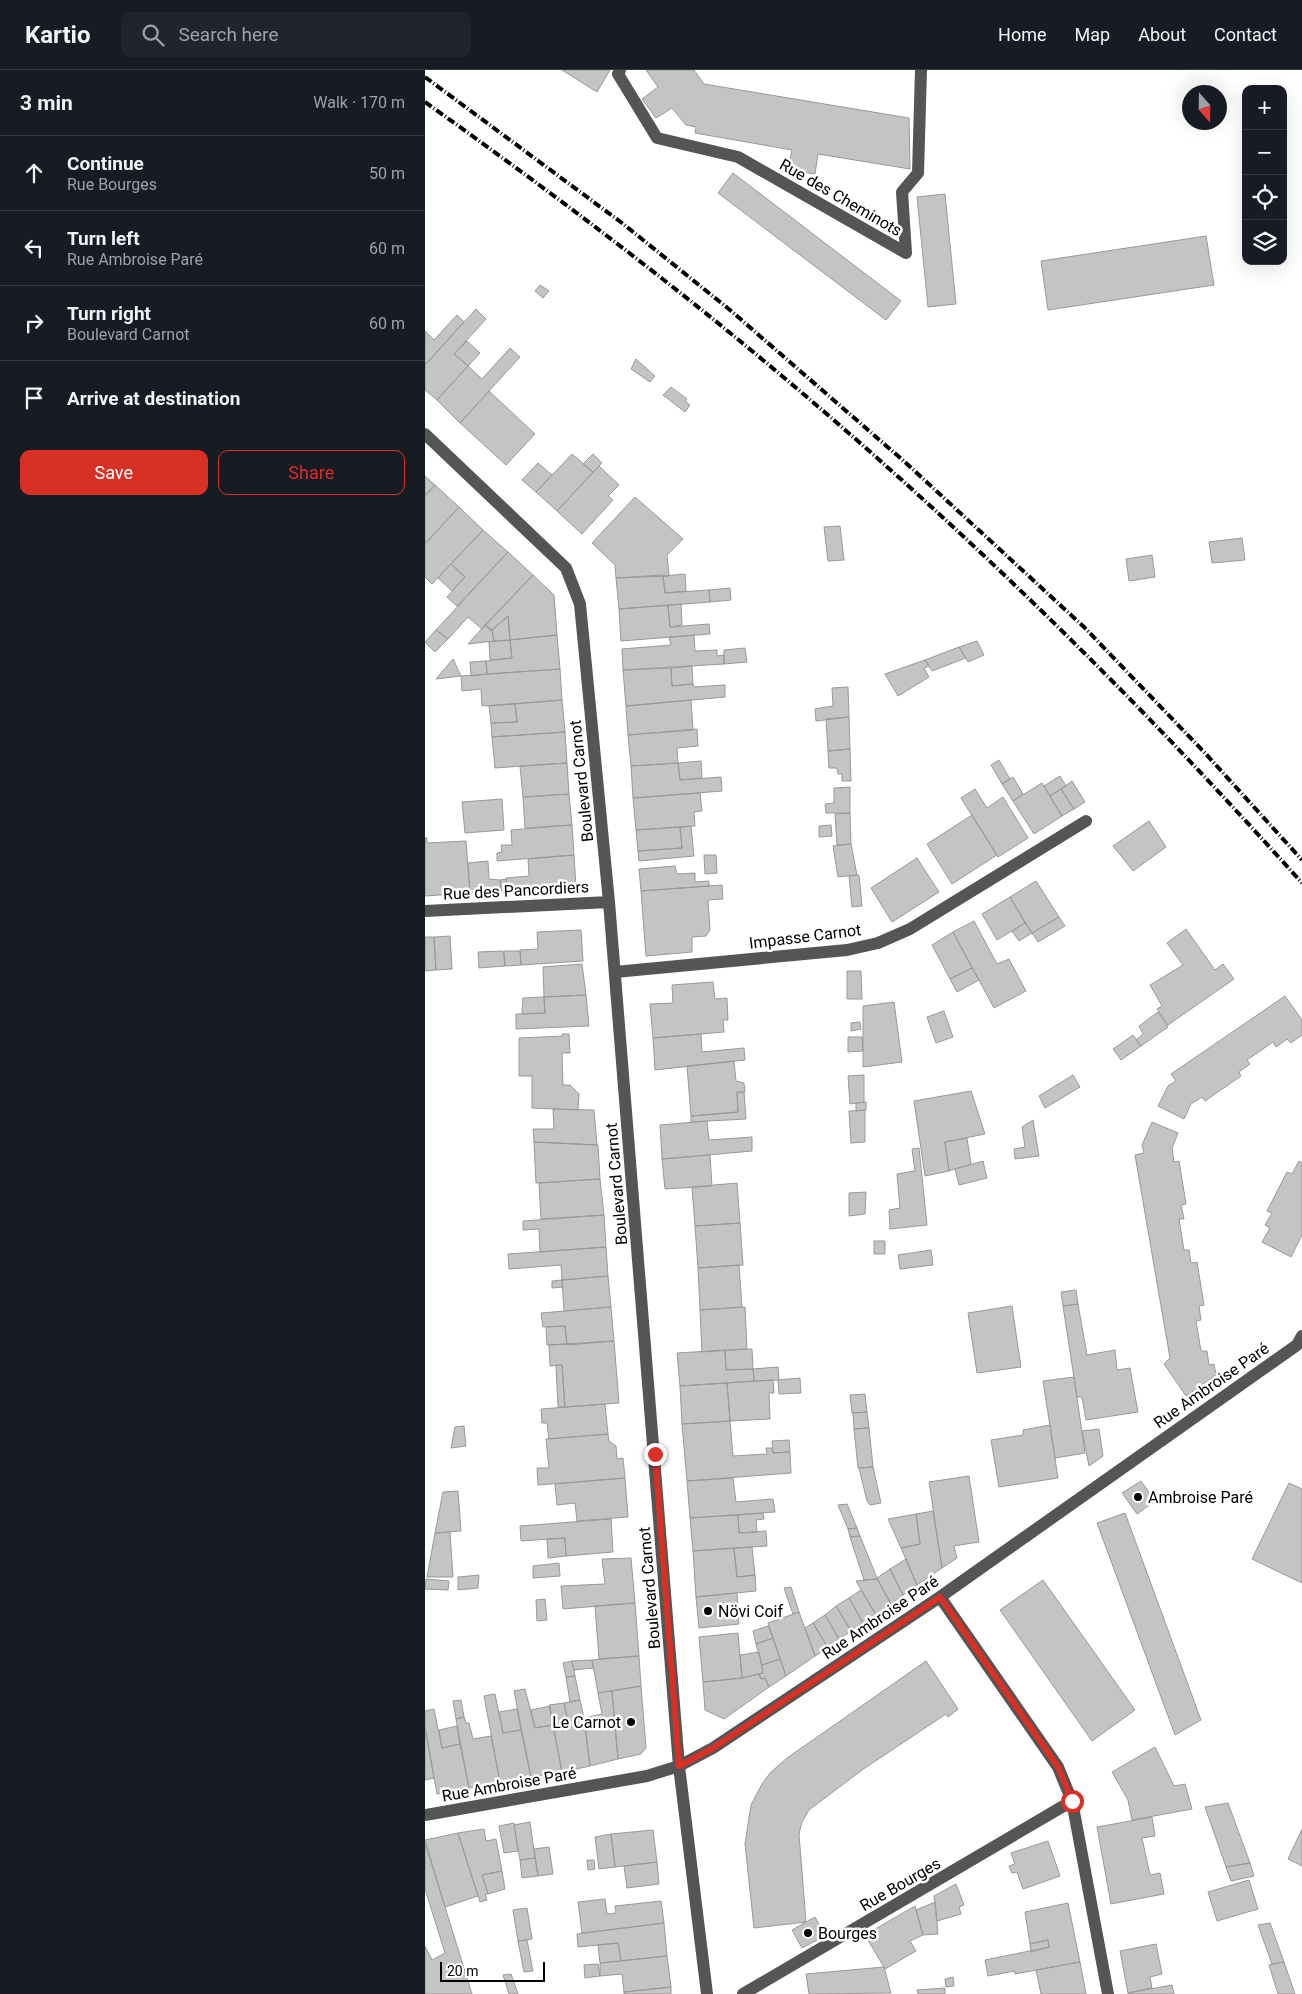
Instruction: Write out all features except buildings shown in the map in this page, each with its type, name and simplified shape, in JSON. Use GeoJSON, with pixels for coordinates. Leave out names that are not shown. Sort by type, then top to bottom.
{"type":"FeatureCollection","features":[{"type":"Feature","properties":{"kind":"street","name":"Rue des Cheminots"},"geometry":{"type":"LineString","coordinates":[[620,70],[618,74],[657,138],[738,157],[906,253],[902,192],[918,173],[921,70]]}},
{"type":"Feature","properties":{"kind":"street","name":"Boulevard Carnot"},"geometry":{"type":"LineString","coordinates":[[425,434],[566,568],[579,604],[609,902],[679,1766],[707,1994]]}},
{"type":"Feature","properties":{"kind":"street","name":"Impasse Carnot"},"geometry":{"type":"LineString","coordinates":[[615,972],[847,950],[878,944],[910,929],[1086,821]]}},
{"type":"Feature","properties":{"kind":"street","name":"Rue des Pancordiers"},"geometry":{"type":"LineString","coordinates":[[425,911],[609,902]]}},
{"type":"Feature","properties":{"kind":"street","name":"Rue Ambroise Paré"},"geometry":{"type":"LineString","coordinates":[[425,1815],[647,1776],[679,1766],[713,1748],[940,1597],[1290,1350],[1302,1336]]}},
{"type":"Feature","properties":{"kind":"street"},"geometry":{"type":"LineString","coordinates":[[940,1597],[1058,1767],[1072,1801],[1108,1994]]}},
{"type":"Feature","properties":{"kind":"street","name":"Rue Bourges"},"geometry":{"type":"LineString","coordinates":[[743,1994],[1072,1801]]}},
{"type":"Feature","properties":{"kind":"railway"},"geometry":{"type":"LineString","coordinates":[[425,77],[622,223],[730,310],[906,463],[1084,627],[1205,753],[1302,860]]}},
{"type":"Feature","properties":{"kind":"railway"},"geometry":{"type":"LineString","coordinates":[[425,102],[561,201],[739,340],[919,495],[1051,620],[1115,684],[1302,883]]}},
{"type":"Feature","properties":{"kind":"place","name":"Ambroise Paré"},"geometry":{"type":"Point","coordinates":[1138,1497]}},
{"type":"Feature","properties":{"kind":"place","name":"Növi Coif"},"geometry":{"type":"Point","coordinates":[708,1611]}},
{"type":"Feature","properties":{"kind":"place","name":"Le Carnot"},"geometry":{"type":"Point","coordinates":[631,1722]}},
{"type":"Feature","properties":{"kind":"place","name":"Bourges"},"geometry":{"type":"Point","coordinates":[808,1933]}},
{"type":"Feature","properties":{"kind":"route"},"geometry":{"type":"LineString","coordinates":[[655,1454],[679,1766],[713,1748],[940,1597],[1058,1767],[1072,1801]]}}]}
